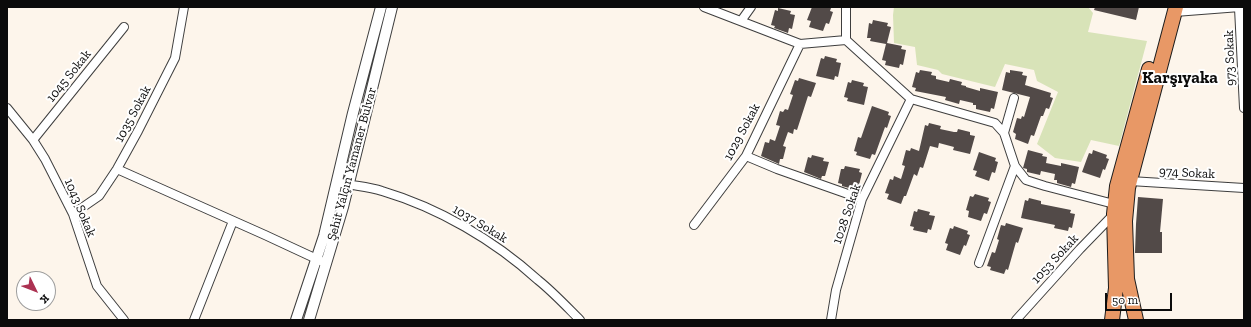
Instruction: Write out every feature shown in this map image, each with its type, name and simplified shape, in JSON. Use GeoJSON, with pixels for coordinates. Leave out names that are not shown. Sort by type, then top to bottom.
{"type":"FeatureCollection","features":[{"type":"Feature","properties":{"kind":"highway"},"geometry":{"type":"LineString","coordinates":[[1136,320],[1127,279],[1125,221],[1128,188],[1172,9]]}},
{"type":"Feature","properties":{"kind":"highway"},"geometry":{"type":"LineString","coordinates":[[1112,320],[1116,288],[1114,209],[1117,186],[1172,9]]}},
{"type":"Feature","properties":{"kind":"highway"},"geometry":{"type":"LineString","coordinates":[[1131,298],[1141,320]]}},
{"type":"Feature","properties":{"kind":"highway"},"geometry":{"type":"LineString","coordinates":[[1104,320],[1115,302]]}},
{"type":"Feature","properties":{"kind":"street","name":"1035 Sokak"},"geometry":{"type":"LineString","coordinates":[[72,214],[99,196],[117,169],[138,131],[175,58],[184,7]]}},
{"type":"Feature","properties":{"kind":"street"},"geometry":{"type":"LineString","coordinates":[[296,320],[321,261],[324,236],[353,113],[381,7]]}},
{"type":"Feature","properties":{"kind":"street","name":"Şehit Yalçın Yamaner Bulvar"},"geometry":{"type":"LineString","coordinates":[[309,320],[321,261],[343,207],[392,7]]}},
{"type":"Feature","properties":{"kind":"street"},"geometry":{"type":"LineString","coordinates":[[704,7],[800,44],[846,40],[911,99],[995,123],[1004,133],[1014,166],[1026,180],[1114,209]]}},
{"type":"Feature","properties":{"kind":"street"},"geometry":{"type":"LineString","coordinates":[[742,21],[751,7]]}},
{"type":"Feature","properties":{"kind":"street"},"geometry":{"type":"LineString","coordinates":[[846,7],[846,40]]}},
{"type":"Feature","properties":{"kind":"street"},"geometry":{"type":"LineString","coordinates":[[1172,9],[1239,8]]}},
{"type":"Feature","properties":{"kind":"street","name":"973 Sokak"},"geometry":{"type":"LineString","coordinates":[[1239,8],[1244,108]]}},
{"type":"Feature","properties":{"kind":"street","name":"1045 Sokak"},"geometry":{"type":"LineString","coordinates":[[33,140],[124,27]]}},
{"type":"Feature","properties":{"kind":"street","name":"1029 Sokak"},"geometry":{"type":"LineString","coordinates":[[694,225],[746,156],[800,44]]}},
{"type":"Feature","properties":{"kind":"street"},"geometry":{"type":"LineString","coordinates":[[1004,133],[1014,98]]}},
{"type":"Feature","properties":{"kind":"street","name":"1028 Sokak"},"geometry":{"type":"LineString","coordinates":[[831,320],[836,290],[862,199],[911,99]]}},
{"type":"Feature","properties":{"kind":"street","name":"1043 Sokak"},"geometry":{"type":"LineString","coordinates":[[7,108],[33,140],[45,159],[72,214],[96,286],[124,320]]}},
{"type":"Feature","properties":{"kind":"street"},"geometry":{"type":"LineString","coordinates":[[746,156],[776,169],[862,199]]}},
{"type":"Feature","properties":{"kind":"street"},"geometry":{"type":"LineString","coordinates":[[980,263],[1014,166]]}},
{"type":"Feature","properties":{"kind":"street"},"geometry":{"type":"LineString","coordinates":[[117,169],[321,261]]}},
{"type":"Feature","properties":{"kind":"street","name":"1037 Sokak"},"geometry":{"type":"LineString","coordinates":[[337,182],[381,190],[416,203],[451,219],[511,257],[538,279],[580,320]]}},
{"type":"Feature","properties":{"kind":"street","name":"974 Sokak"},"geometry":{"type":"LineString","coordinates":[[1130,182],[1244,188]]}},
{"type":"Feature","properties":{"kind":"street","name":"1053 Sokak"},"geometry":{"type":"LineString","coordinates":[[1016,320],[1114,209]]}},
{"type":"Feature","properties":{"kind":"street"},"geometry":{"type":"LineString","coordinates":[[194,320],[233,221]]}},
{"type":"Feature","properties":{"kind":"green space"},"geometry":{"type":"Polygon","coordinates":[[[894,7],[1088,7],[1093,13],[1088,32],[1147,41],[1119,146],[1091,140],[1081,162],[1055,158],[1037,144],[1058,92],[1037,81],[1034,70],[1005,64],[995,87],[942,74],[938,70],[917,65],[915,47],[894,43],[894,7]]]}},
{"type":"Feature","properties":{"kind":"building"},"geometry":{"type":"Polygon","coordinates":[[[812,7],[827,7],[831,8],[830,11],[833,12],[829,24],[826,23],[823,31],[809,27],[811,21],[807,20],[812,7]]]}},
{"type":"Feature","properties":{"kind":"building"},"geometry":{"type":"Polygon","coordinates":[[[1095,7],[1139,7],[1136,20],[1094,10],[1095,7]]]}},
{"type":"Feature","properties":{"kind":"building"},"geometry":{"type":"Polygon","coordinates":[[[778,8],[791,11],[790,14],[795,15],[792,29],[789,28],[788,33],[774,28],[775,26],[771,25],[775,10],[778,11],[778,8]]]}},
{"type":"Feature","properties":{"kind":"building"},"geometry":{"type":"Polygon","coordinates":[[[873,20],[888,23],[887,26],[891,27],[887,43],[902,46],[901,49],[906,50],[903,65],[900,64],[899,68],[885,65],[886,61],[882,60],[886,44],[870,41],[871,38],[867,38],[869,23],[872,24],[873,20]]]}},
{"type":"Feature","properties":{"kind":"building"},"geometry":{"type":"Polygon","coordinates":[[[825,56],[837,59],[836,62],[841,63],[838,77],[835,76],[834,80],[816,76],[821,58],[824,59],[825,56]]]}},
{"type":"Feature","properties":{"kind":"building"},"geometry":{"type":"Polygon","coordinates":[[[920,70],[932,72],[931,75],[936,76],[936,79],[949,82],[950,79],[962,82],[961,85],[980,91],[980,88],[998,92],[994,109],[991,108],[990,112],[976,109],[976,105],[973,105],[973,103],[960,100],[959,104],[945,100],[946,97],[915,91],[916,88],[912,87],[916,72],[919,73],[920,70]]]}},
{"type":"Feature","properties":{"kind":"building"},"geometry":{"type":"Polygon","coordinates":[[[1010,70],[1023,72],[1022,75],[1027,76],[1025,85],[1051,93],[1050,97],[1053,98],[1049,109],[1046,108],[1043,116],[1041,116],[1034,136],[1031,135],[1028,144],[1015,139],[1016,134],[1013,132],[1017,118],[1021,119],[1022,116],[1024,117],[1030,97],[1002,90],[1006,72],[1010,73],[1010,70]]]}},
{"type":"Feature","properties":{"kind":"building"},"geometry":{"type":"Polygon","coordinates":[[[799,78],[816,83],[811,97],[808,96],[797,130],[794,129],[793,134],[788,132],[783,146],[786,147],[783,159],[780,159],[779,164],[761,156],[765,142],[769,143],[770,139],[775,141],[780,126],[776,125],[780,111],[783,112],[785,109],[788,110],[793,95],[790,94],[795,80],[798,81],[799,78]]]}},
{"type":"Feature","properties":{"kind":"building"},"geometry":{"type":"Polygon","coordinates":[[[852,80],[864,83],[863,86],[868,87],[864,105],[847,101],[848,98],[844,97],[848,82],[851,83],[852,80]]]}},
{"type":"Feature","properties":{"kind":"building"},"geometry":{"type":"Polygon","coordinates":[[[872,106],[889,112],[888,115],[891,116],[887,128],[885,127],[875,155],[872,154],[870,159],[856,155],[857,152],[854,151],[858,137],[861,138],[872,106]]]}},
{"type":"Feature","properties":{"kind":"building"},"geometry":{"type":"Polygon","coordinates":[[[929,123],[941,126],[940,129],[957,132],[958,129],[970,132],[970,135],[975,136],[970,154],[953,150],[954,147],[939,143],[938,148],[930,146],[923,168],[920,167],[917,176],[914,174],[906,196],[904,196],[901,204],[887,199],[889,194],[885,193],[890,179],[893,180],[894,176],[901,179],[905,166],[902,165],[906,150],[910,151],[911,148],[919,151],[925,125],[928,126],[929,123]]]}},
{"type":"Feature","properties":{"kind":"building"},"geometry":{"type":"Polygon","coordinates":[[[1028,150],[1043,154],[1042,156],[1047,157],[1046,163],[1061,166],[1061,163],[1079,167],[1075,184],[1072,183],[1071,187],[1057,183],[1057,180],[1054,180],[1055,174],[1041,171],[1040,175],[1027,172],[1027,169],[1023,168],[1028,150]]]}},
{"type":"Feature","properties":{"kind":"building"},"geometry":{"type":"Polygon","coordinates":[[[1093,150],[1107,155],[1106,158],[1109,159],[1100,178],[1082,172],[1089,153],[1092,154],[1093,150]]]}},
{"type":"Feature","properties":{"kind":"building"},"geometry":{"type":"Polygon","coordinates":[[[979,152],[996,158],[995,161],[998,162],[995,173],[992,172],[989,181],[975,176],[977,171],[973,170],[979,152]]]}},
{"type":"Feature","properties":{"kind":"building"},"geometry":{"type":"Polygon","coordinates":[[[812,155],[824,158],[823,161],[829,162],[825,176],[822,176],[821,179],[804,172],[808,157],[811,158],[812,155]]]}},
{"type":"Feature","properties":{"kind":"building"},"geometry":{"type":"Polygon","coordinates":[[[845,166],[860,169],[859,172],[862,173],[856,190],[842,186],[842,184],[838,183],[841,169],[844,169],[845,166]]]}},
{"type":"Feature","properties":{"kind":"building"},"geometry":{"type":"Polygon","coordinates":[[[975,194],[989,198],[988,201],[991,202],[987,214],[984,213],[981,221],[968,217],[969,211],[966,210],[970,196],[973,197],[975,194]]]}},
{"type":"Feature","properties":{"kind":"building"},"geometry":{"type":"Polygon","coordinates":[[[1138,197],[1163,199],[1160,232],[1162,232],[1162,253],[1135,253],[1138,197]]]}},
{"type":"Feature","properties":{"kind":"building"},"geometry":{"type":"Polygon","coordinates":[[[1029,198],[1041,201],[1041,204],[1071,210],[1070,213],[1075,214],[1072,228],[1069,227],[1068,231],[1054,228],[1055,225],[1021,218],[1025,200],[1028,201],[1029,198]]]}},
{"type":"Feature","properties":{"kind":"building"},"geometry":{"type":"Polygon","coordinates":[[[918,209],[930,212],[929,215],[935,216],[931,230],[928,229],[927,233],[913,230],[914,227],[910,226],[914,211],[917,212],[918,209]]]}},
{"type":"Feature","properties":{"kind":"building"},"geometry":{"type":"Polygon","coordinates":[[[1006,223],[1023,228],[1018,243],[1016,242],[1008,270],[1006,269],[1004,274],[990,270],[991,267],[987,266],[992,252],[995,253],[1001,225],[1005,226],[1006,223]]]}},
{"type":"Feature","properties":{"kind":"building"},"geometry":{"type":"Polygon","coordinates":[[[954,226],[968,231],[967,234],[970,235],[966,246],[964,245],[960,255],[946,250],[948,244],[945,243],[950,228],[953,229],[954,226]]]}},
{"type":"Feature","properties":{"kind":"district","name":"Karşıyaka"},"geometry":{"type":"Point","coordinates":[1180,78]}}]}
